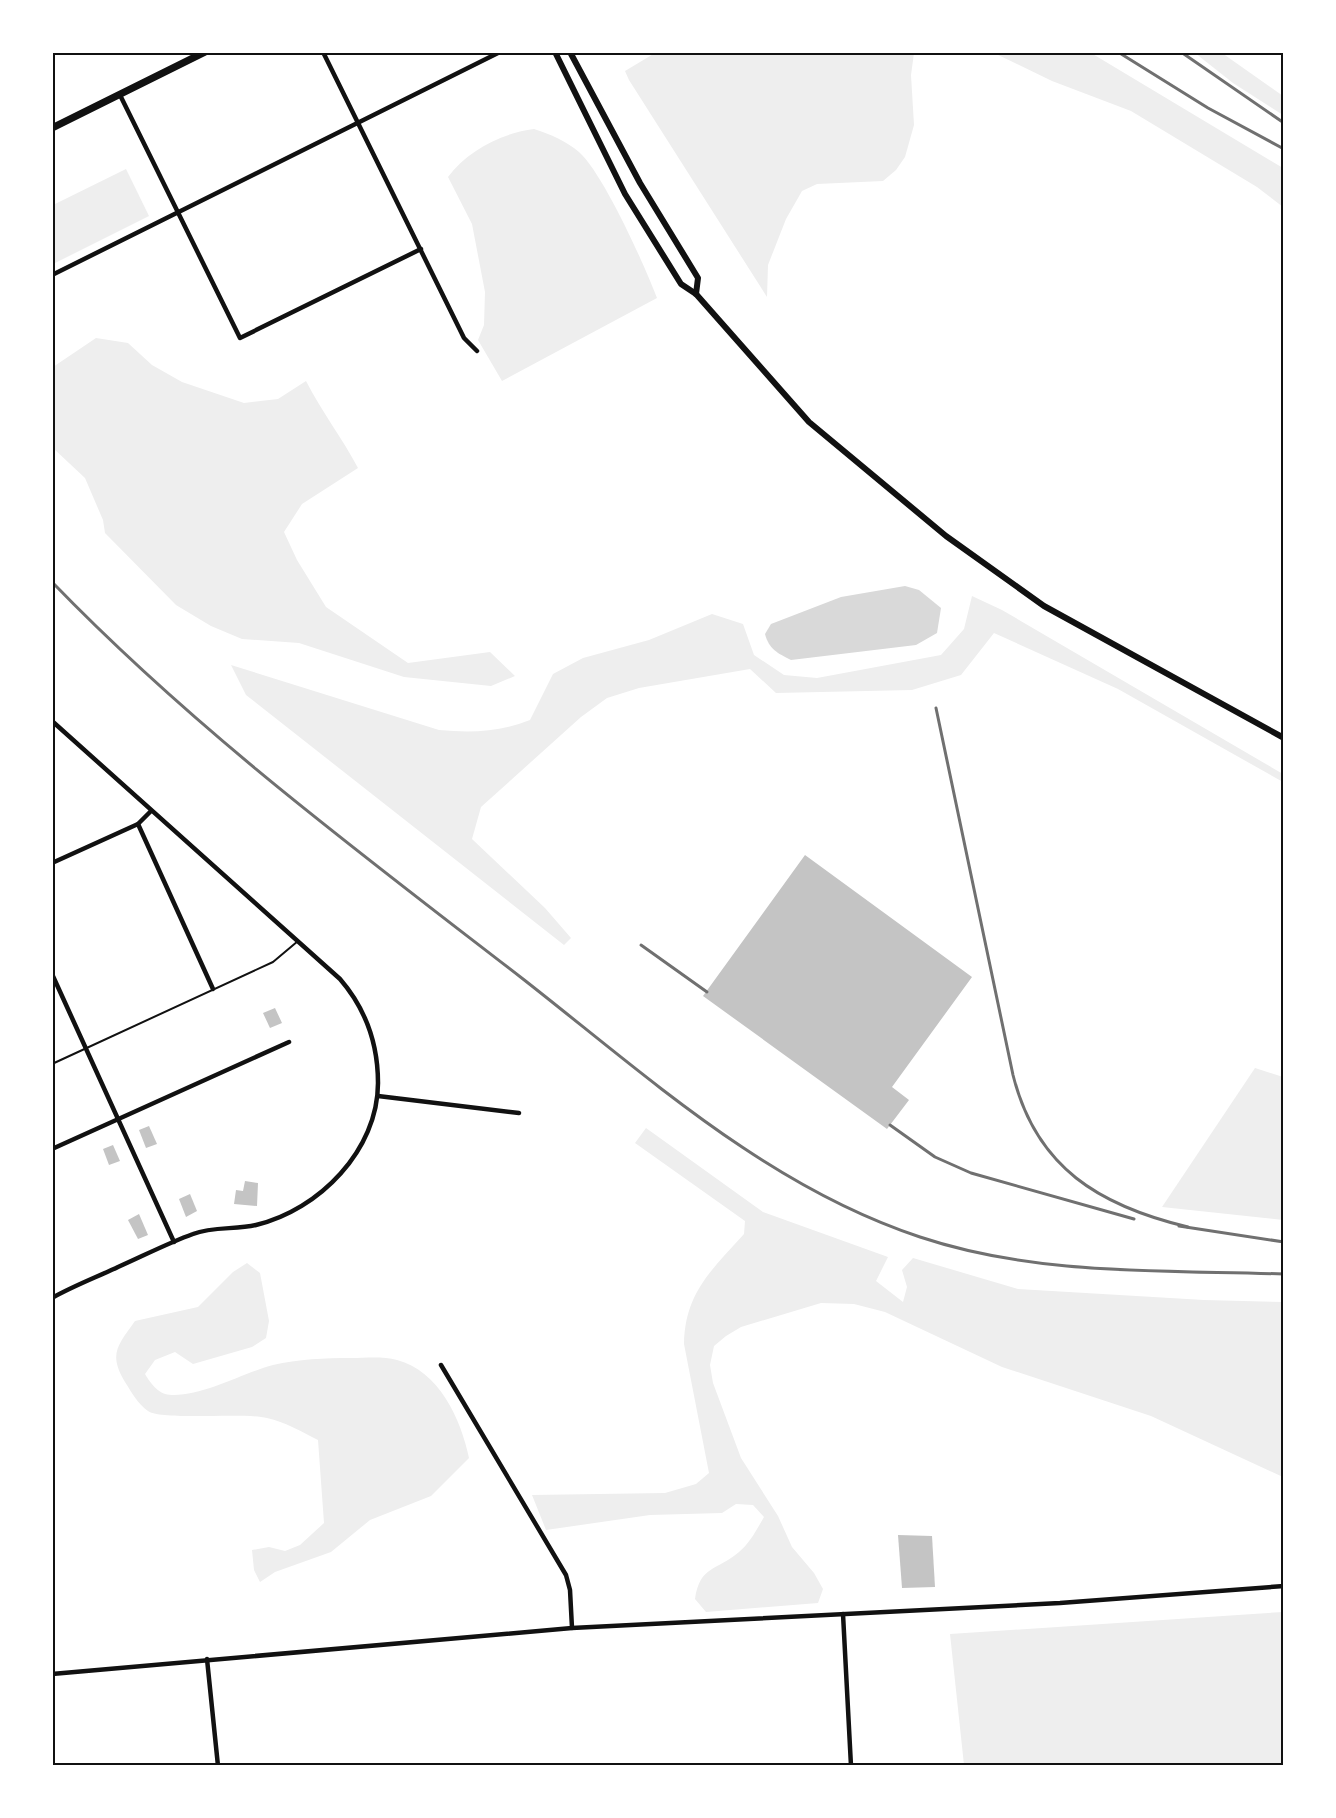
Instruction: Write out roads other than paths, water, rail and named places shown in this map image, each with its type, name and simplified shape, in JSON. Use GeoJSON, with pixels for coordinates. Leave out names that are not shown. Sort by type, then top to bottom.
{"type":"FeatureCollection","features":[{"type":"Feature","properties":{"kind":"main road"},"geometry":{"type":"LineString","coordinates":[[52,128],[205,52]]}},
{"type":"Feature","properties":{"kind":"main road"},"geometry":{"type":"LineString","coordinates":[[555,52],[625,194],[681,284],[696,294],[809,422],[946,536],[1053,611],[1284,738]]}},
{"type":"Feature","properties":{"kind":"main road"},"geometry":{"type":"LineString","coordinates":[[570,52],[640,183],[698,278],[696,294]]}},
{"type":"Feature","properties":{"kind":"street"},"geometry":{"type":"LineString","coordinates":[[323,52],[464,338],[477,351]]}},
{"type":"Feature","properties":{"kind":"street"},"geometry":{"type":"LineString","coordinates":[[52,275],[500,52]]}},
{"type":"Feature","properties":{"kind":"street"},"geometry":{"type":"LineString","coordinates":[[120,95],[240,338],[421,249]]}},
{"type":"Feature","properties":{"kind":"street"},"geometry":{"type":"LineString","coordinates":[[52,721],[339,979],[359,1005],[373,1040],[378,1067],[378,1096],[368,1132],[349,1165],[322,1191],[288,1213],[259,1225],[196,1233],[52,1298]]}},
{"type":"Feature","properties":{"kind":"street"},"geometry":{"type":"LineString","coordinates":[[52,863],[138,824],[151,810]]}},
{"type":"Feature","properties":{"kind":"street"},"geometry":{"type":"LineString","coordinates":[[138,824],[213,989]]}},
{"type":"Feature","properties":{"kind":"street"},"geometry":{"type":"LineString","coordinates":[[52,974],[174,1242]]}},
{"type":"Feature","properties":{"kind":"street"},"geometry":{"type":"LineString","coordinates":[[52,1149],[289,1042]]}},
{"type":"Feature","properties":{"kind":"street"},"geometry":{"type":"LineString","coordinates":[[378,1096],[519,1113]]}},
{"type":"Feature","properties":{"kind":"street"},"geometry":{"type":"LineString","coordinates":[[441,1365],[566,1575],[571,1597],[572,1628]]}},
{"type":"Feature","properties":{"kind":"street"},"geometry":{"type":"LineString","coordinates":[[52,1674],[572,1628],[1060,1603],[1284,1586]]}},
{"type":"Feature","properties":{"kind":"street"},"geometry":{"type":"LineString","coordinates":[[843,1614],[851,1766]]}},
{"type":"Feature","properties":{"kind":"street"},"geometry":{"type":"LineString","coordinates":[[207,1659],[218,1766]]}},
{"type":"Feature","properties":{"kind":"lane"},"geometry":{"type":"LineString","coordinates":[[52,1064],[273,962],[298,941]]}},
{"type":"Feature","properties":{"kind":"railway"},"geometry":{"type":"LineString","coordinates":[[1118,52],[1208,108],[1284,149]]}},
{"type":"Feature","properties":{"kind":"railway"},"geometry":{"type":"LineString","coordinates":[[1181,52],[1284,123]]}},
{"type":"Feature","properties":{"kind":"railway"},"geometry":{"type":"LineString","coordinates":[[52,582],[163,689],[221,740],[340,837],[711,1126],[760,1159],[811,1189],[864,1216],[920,1237],[964,1250],[1009,1259],[1100,1269],[1284,1274]]}},
{"type":"Feature","properties":{"kind":"railway"},"geometry":{"type":"LineString","coordinates":[[936,708],[1013,1075],[1024,1107],[1038,1135],[1055,1158],[1076,1178],[1100,1194],[1127,1207],[1188,1227]]}},
{"type":"Feature","properties":{"kind":"railway"},"geometry":{"type":"LineString","coordinates":[[641,945],[707,992]]}},
{"type":"Feature","properties":{"kind":"railway"},"geometry":{"type":"LineString","coordinates":[[890,1125],[935,1157],[971,1173],[1134,1219]]}},
{"type":"Feature","properties":{"kind":"railway"},"geometry":{"type":"LineString","coordinates":[[1179,1226],[1284,1242]]}}]}
